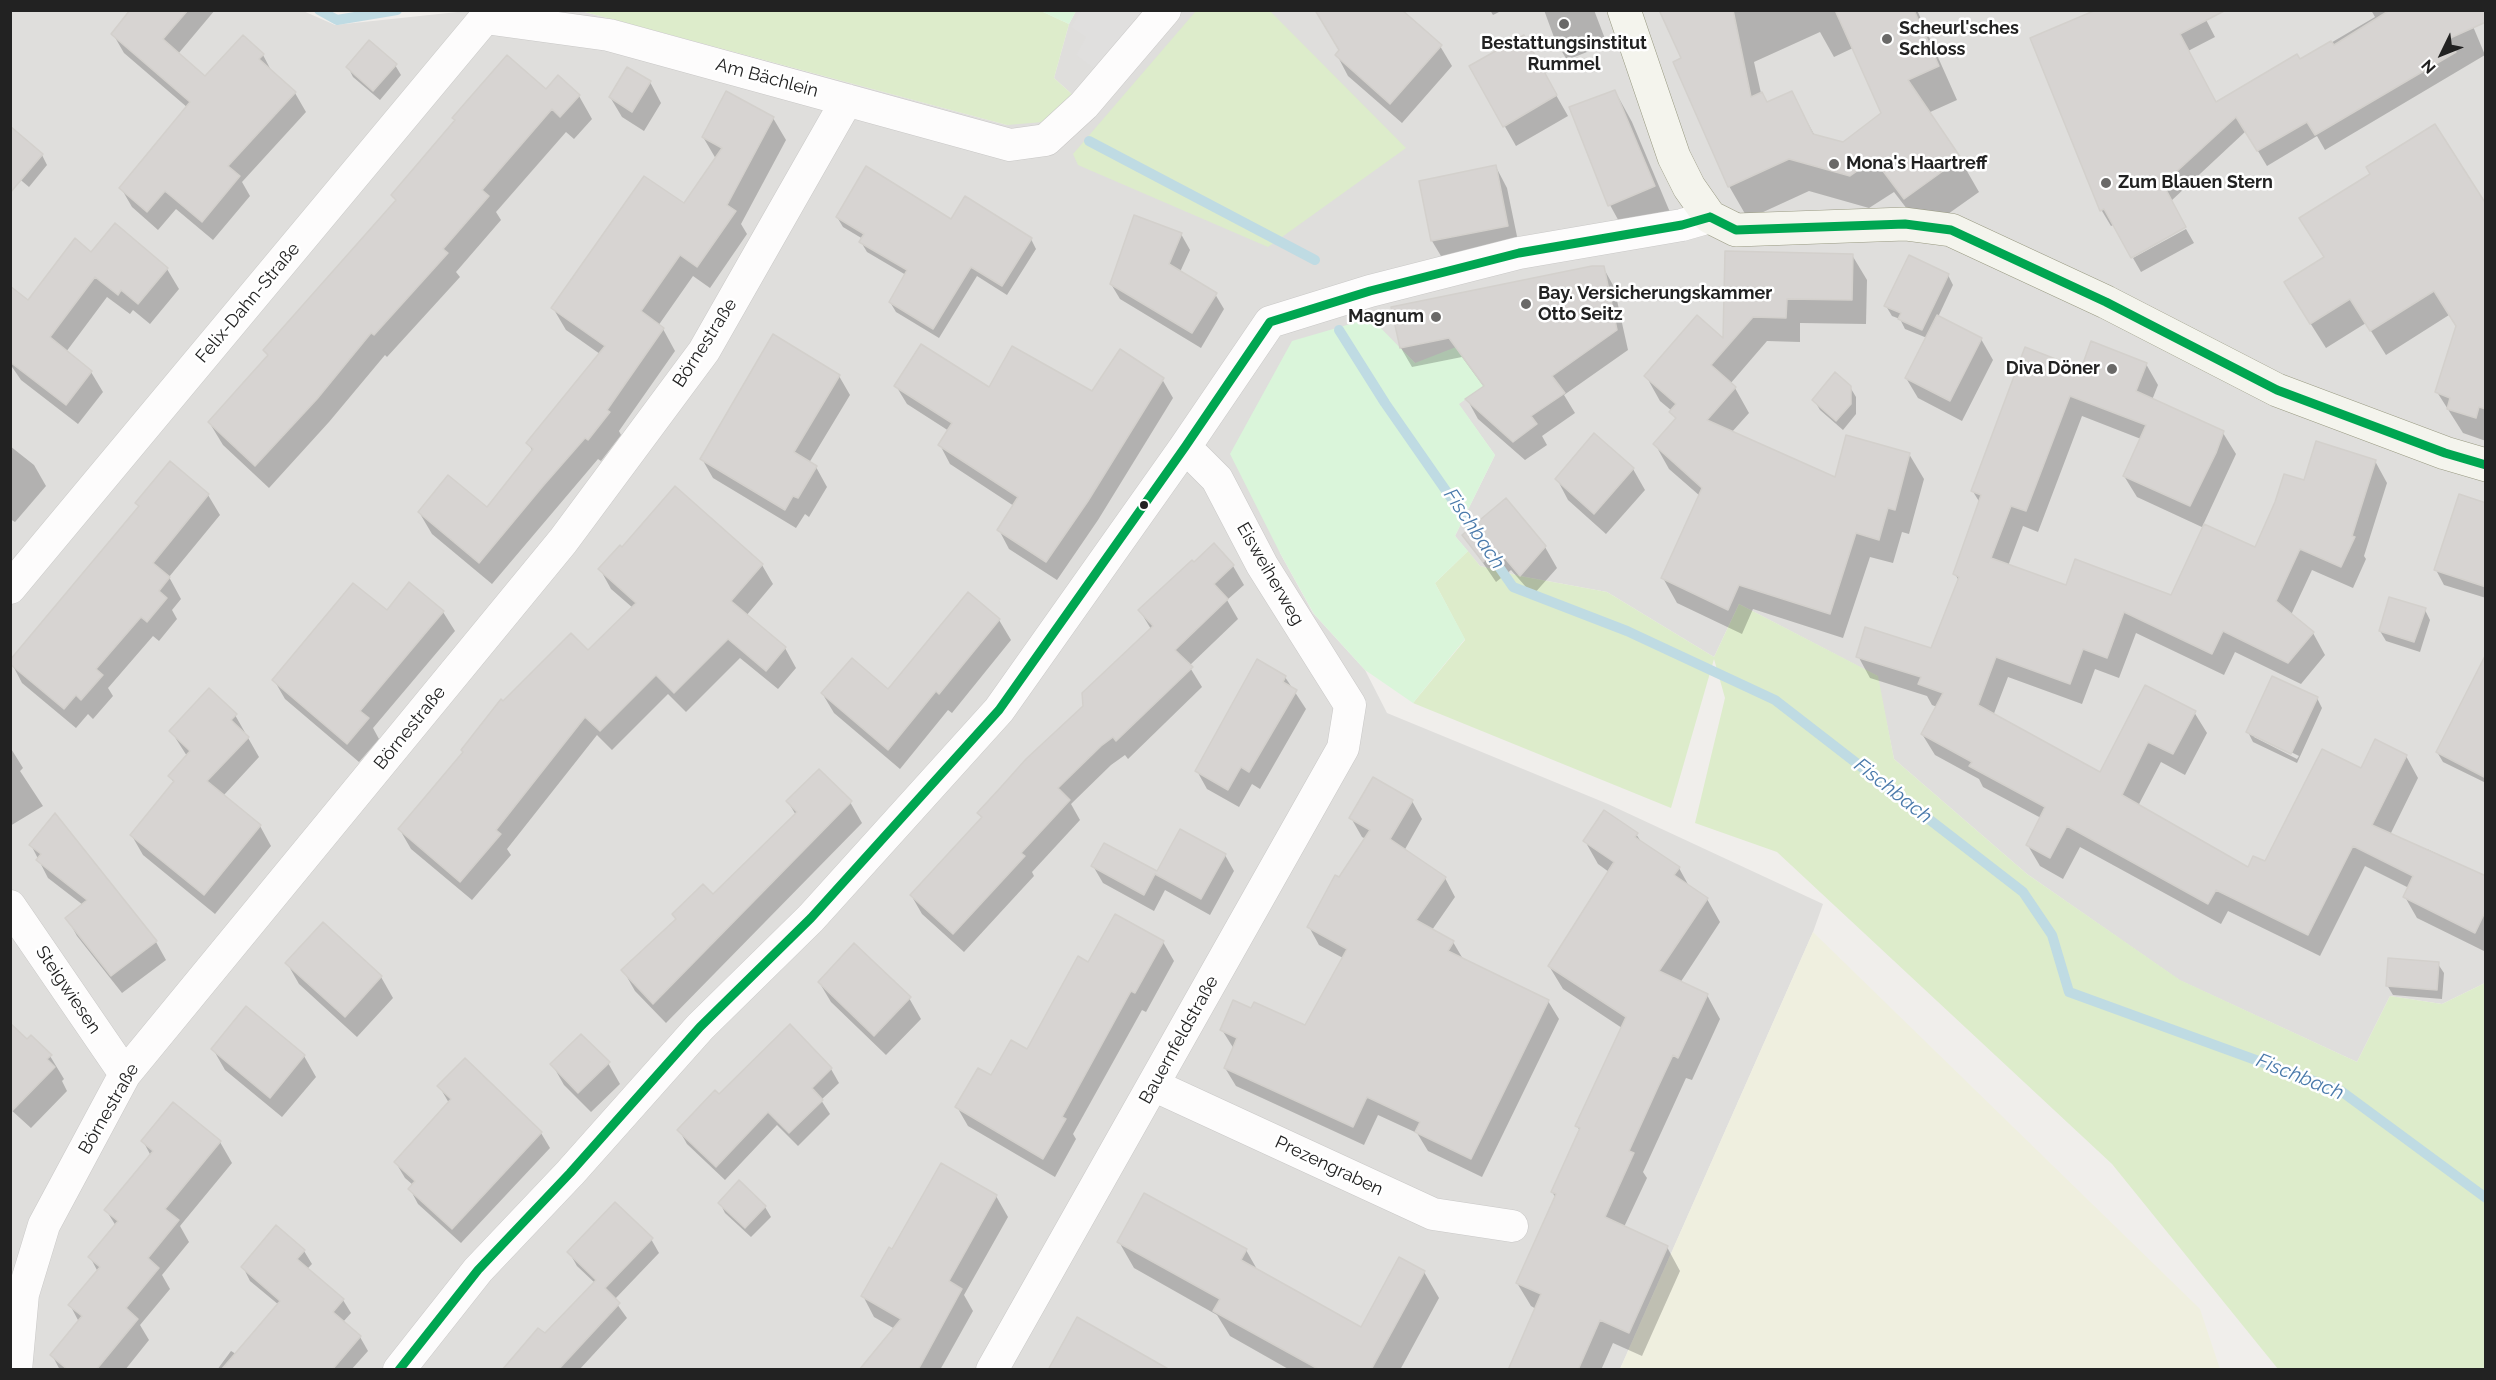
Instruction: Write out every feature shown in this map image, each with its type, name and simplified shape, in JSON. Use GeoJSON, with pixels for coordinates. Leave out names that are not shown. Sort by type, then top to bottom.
{"type":"FeatureCollection","features":[{"type":"Feature","properties":{"kind":"main road"},"geometry":{"type":"LineString","coordinates":[[1624,10],[1674,157],[1689,187],[1710,216],[1736,231],[1905,224],[1951,230],[2106,302],[2277,390],[2445,453],[2486,465]]}},
{"type":"Feature","properties":{"kind":"street","name":"Am Bächlein"},"geometry":{"type":"LineString","coordinates":[[485,18],[609,35],[1010,145],[1046,140],[1084,105],[1165,10]]}},
{"type":"Feature","properties":{"kind":"street","name":"Felix-Dahn-Straße"},"geometry":{"type":"LineString","coordinates":[[10,588],[485,18]]}},
{"type":"Feature","properties":{"kind":"street","name":"Börnestraße"},"geometry":{"type":"LineString","coordinates":[[16,1370],[23,1294],[44,1226],[125,1074],[563,541],[669,399],[704,351],[847,100]]}},
{"type":"Feature","properties":{"kind":"street"},"geometry":{"type":"LineString","coordinates":[[399,1370],[478,1270],[570,1173],[700,1027],[811,918],[999,710],[1185,447],[1270,322],[1370,291],[1519,253],[1682,225],[1710,216]]}},
{"type":"Feature","properties":{"kind":"street","name":"Eisweiherweg"},"geometry":{"type":"LineString","coordinates":[[1185,447],[1217,479],[1262,565],[1350,705]]}},
{"type":"Feature","properties":{"kind":"street","name":"Bauernfeldstraße"},"geometry":{"type":"LineString","coordinates":[[992,1370],[1343,748],[1350,705]]}},
{"type":"Feature","properties":{"kind":"street","name":"Steigwiesen"},"geometry":{"type":"LineString","coordinates":[[10,906],[125,1074]]}},
{"type":"Feature","properties":{"kind":"street","name":"Prezengraben"},"geometry":{"type":"LineString","coordinates":[[1153,1085],[1433,1214],[1512,1226]]}},
{"type":"Feature","properties":{"kind":"shaded area"},"geometry":{"type":"Polygon","coordinates":[[[301,10],[335,25],[467,11],[581,11],[1007,125],[1075,97],[1054,78],[1069,24],[1076,11],[2485,11],[2485,983],[2442,1004],[2390,996],[2357,1062],[2179,980],[2027,874],[1894,759],[1877,676],[1739,604],[1714,657],[1607,592],[1480,566],[1455,536],[1495,455],[1458,404],[1483,386],[1415,363],[1400,348],[1280,553],[1313,613],[1365,670],[1387,713],[1608,804],[1823,904],[1813,932],[1620,1369],[11,1369],[10,11],[301,10]]]}},
{"type":"Feature","properties":{"kind":"shaded area"},"geometry":{"type":"Polygon","coordinates":[[[1081,11],[1142,11],[1095,69],[1076,55],[1086,37],[1071,27],[1081,11]]]}},
{"type":"Feature","properties":{"kind":"green space"},"geometry":{"type":"Polygon","coordinates":[[[581,11],[1041,11],[1069,24],[1054,78],[1075,97],[1043,122],[1007,125],[581,11]]]}},
{"type":"Feature","properties":{"kind":"green space"},"geometry":{"type":"Polygon","coordinates":[[[1041,11],[1076,11],[1069,24],[1041,11]]]}},
{"type":"Feature","properties":{"kind":"green space"},"geometry":{"type":"Polygon","coordinates":[[[1196,11],[1270,11],[1406,148],[1268,247],[1078,165],[1073,154],[1196,11]]]}},
{"type":"Feature","properties":{"kind":"green space"},"geometry":{"type":"Polygon","coordinates":[[[1371,318],[1415,363],[1456,347],[1484,386],[1459,404],[1495,455],[1455,536],[1468,551],[1435,583],[1465,639],[1413,703],[1365,670],[1314,614],[1230,454],[1292,341],[1371,318]]]}},
{"type":"Feature","properties":{"kind":"green space"},"geometry":{"type":"Polygon","coordinates":[[[1468,551],[1480,566],[1607,592],[1714,657],[1739,604],[1878,676],[1894,759],[2027,874],[2180,980],[2357,1062],[2390,996],[2442,1004],[2485,983],[2485,1369],[2278,1369],[2112,1164],[1777,852],[1695,823],[1725,698],[1714,659],[1671,808],[1413,703],[1465,640],[1435,583],[1468,551]]]}},
{"type":"Feature","properties":{"kind":"green space"},"geometry":{"type":"Polygon","coordinates":[[[1813,932],[2200,1309],[2220,1369],[1620,1369],[1813,932]]]}},
{"type":"Feature","properties":{"kind":"building"},"geometry":{"type":"Polygon","coordinates":[[[130,10],[188,10],[163,39],[205,76],[243,35],[264,54],[259,59],[296,92],[228,166],[240,176],[202,222],[165,191],[147,212],[119,188],[190,102],[111,34],[130,10]]]}},
{"type":"Feature","properties":{"kind":"building"},"geometry":{"type":"Polygon","coordinates":[[[1315,10],[1402,10],[1442,45],[1390,104],[1335,55],[1339,50],[1315,10]]]}},
{"type":"Feature","properties":{"kind":"building"},"geometry":{"type":"Polygon","coordinates":[[[1659,10],[1733,10],[1751,97],[1762,92],[1767,102],[1792,91],[1813,134],[1843,142],[1881,113],[1835,10],[1914,10],[1939,66],[1908,80],[1961,158],[1904,199],[1874,159],[1850,176],[1789,159],[1728,187],[1673,62],[1681,58],[1659,10]]]}},
{"type":"Feature","properties":{"kind":"building"},"geometry":{"type":"Polygon","coordinates":[[[2096,10],[2226,10],[2180,34],[2216,102],[2297,54],[2300,59],[2331,41],[2334,45],[2390,10],[2486,10],[2486,22],[2448,39],[2456,52],[2315,135],[2307,122],[2257,151],[2236,117],[2163,184],[2186,227],[2131,258],[2104,209],[2100,211],[2030,38],[2096,10]]]}},
{"type":"Feature","properties":{"kind":"building"},"geometry":{"type":"Polygon","coordinates":[[[1524,35],[1557,95],[1503,127],[1469,66],[1524,35]]]}},
{"type":"Feature","properties":{"kind":"building"},"geometry":{"type":"Polygon","coordinates":[[[369,40],[397,64],[373,91],[346,67],[369,40]]]}},
{"type":"Feature","properties":{"kind":"building"},"geometry":{"type":"Polygon","coordinates":[[[507,55],[546,89],[558,75],[580,95],[560,117],[552,109],[482,190],[489,196],[443,249],[448,253],[374,335],[371,333],[317,399],[255,466],[208,422],[268,355],[263,350],[396,200],[391,195],[455,120],[452,118],[507,55]]]}},
{"type":"Feature","properties":{"kind":"building"},"geometry":{"type":"Polygon","coordinates":[[[627,67],[651,81],[632,112],[609,97],[627,67]]]}},
{"type":"Feature","properties":{"kind":"building"},"geometry":{"type":"Polygon","coordinates":[[[1615,90],[1655,186],[1608,206],[1569,107],[1615,90]]]}},
{"type":"Feature","properties":{"kind":"building"},"geometry":{"type":"Polygon","coordinates":[[[726,91],[774,117],[727,205],[736,211],[697,267],[680,255],[641,311],[664,328],[607,410],[610,412],[588,440],[585,438],[543,486],[479,563],[418,512],[448,475],[487,507],[533,449],[526,443],[605,346],[551,308],[644,176],[684,203],[722,148],[702,137],[726,91]]]}},
{"type":"Feature","properties":{"kind":"building"},"geometry":{"type":"Polygon","coordinates":[[[2435,124],[2486,204],[2486,409],[2479,407],[2476,418],[2447,409],[2450,398],[2435,392],[2456,326],[2434,291],[2370,331],[2350,299],[2310,324],[2284,282],[2324,257],[2299,218],[2370,174],[2366,167],[2435,124]]]}},
{"type":"Feature","properties":{"kind":"building"},"geometry":{"type":"Polygon","coordinates":[[[10,126],[43,154],[10,193],[10,126]]]}},
{"type":"Feature","properties":{"kind":"building"},"geometry":{"type":"Polygon","coordinates":[[[1496,165],[1508,226],[1431,241],[1419,181],[1496,165]]]}},
{"type":"Feature","properties":{"kind":"building"},"geometry":{"type":"Polygon","coordinates":[[[866,166],[951,219],[965,196],[1032,238],[1002,286],[971,267],[933,329],[889,302],[907,270],[859,242],[864,234],[836,217],[866,166]]]}},
{"type":"Feature","properties":{"kind":"building"},"geometry":{"type":"Polygon","coordinates":[[[1134,215],[1182,233],[1169,264],[1217,293],[1192,333],[1110,284],[1134,215]]]}},
{"type":"Feature","properties":{"kind":"building"},"geometry":{"type":"Polygon","coordinates":[[[115,223],[168,268],[138,304],[121,290],[118,295],[95,277],[50,337],[92,371],[66,405],[10,362],[10,286],[28,300],[75,238],[91,252],[115,223]]]}},
{"type":"Feature","properties":{"kind":"building"},"geometry":{"type":"Polygon","coordinates":[[[1725,251],[1853,254],[1852,300],[1787,299],[1786,318],[1753,317],[1711,365],[1736,387],[1707,420],[1835,477],[1846,435],[1910,453],[1895,510],[1888,508],[1879,540],[1856,533],[1830,614],[1739,585],[1728,610],[1661,578],[1702,488],[1653,444],[1676,418],[1669,412],[1676,404],[1644,376],[1697,315],[1723,338],[1725,251]]]}},
{"type":"Feature","properties":{"kind":"building"},"geometry":{"type":"Polygon","coordinates":[[[1909,255],[1949,274],[1922,330],[1898,319],[1901,313],[1884,306],[1909,255]]]}},
{"type":"Feature","properties":{"kind":"building"},"geometry":{"type":"Polygon","coordinates":[[[1592,266],[1604,266],[1617,330],[1552,376],[1565,393],[1531,416],[1537,424],[1513,442],[1465,399],[1484,386],[1449,338],[1400,348],[1391,307],[1592,266]]]}},
{"type":"Feature","properties":{"kind":"building"},"geometry":{"type":"Polygon","coordinates":[[[1937,315],[1982,338],[1950,401],[1905,378],[1937,315]]]}},
{"type":"Feature","properties":{"kind":"building"},"geometry":{"type":"Polygon","coordinates":[[[773,334],[840,375],[794,452],[817,466],[798,498],[793,496],[785,510],[700,459],[773,334]]]}},
{"type":"Feature","properties":{"kind":"building"},"geometry":{"type":"Polygon","coordinates":[[[2091,341],[2147,363],[2136,391],[2224,431],[2216,453],[2190,506],[2123,476],[2146,425],[2070,396],[2026,511],[2011,506],[1991,558],[2066,585],[2075,559],[2171,595],[2204,524],[2255,547],[2275,502],[2284,474],[2304,480],[2316,441],[2376,460],[2352,536],[2355,537],[2341,567],[2300,549],[2276,601],[2314,632],[2288,663],[2223,631],[2212,654],[2124,612],[2107,658],[2083,649],[2070,684],[1996,657],[1978,705],[2100,772],[2145,685],[2196,711],[2173,754],[2148,742],[2122,795],[2248,867],[2253,856],[2265,861],[2322,749],[2361,768],[2375,739],[2407,755],[2372,825],[2486,876],[2486,910],[2475,933],[2403,897],[2413,876],[2353,846],[2308,935],[2216,890],[2208,904],[2067,826],[2050,858],[2026,845],[2045,807],[1969,766],[1972,762],[1921,734],[1943,693],[1918,684],[1921,677],[1856,657],[1865,627],[1931,648],[1959,577],[1953,574],[1981,495],[1971,491],[2025,347],[2081,369],[2091,341]]]}},
{"type":"Feature","properties":{"kind":"building"},"geometry":{"type":"Polygon","coordinates":[[[921,344],[989,387],[1012,346],[1092,391],[1120,349],[1164,378],[1088,501],[1046,562],[997,530],[1018,497],[938,445],[952,423],[894,386],[921,344]]]}},
{"type":"Feature","properties":{"kind":"building"},"geometry":{"type":"Polygon","coordinates":[[[1835,372],[1851,386],[1851,404],[1836,421],[1812,400],[1835,372]]]}},
{"type":"Feature","properties":{"kind":"building"},"geometry":{"type":"Polygon","coordinates":[[[1594,433],[1634,468],[1594,514],[1555,479],[1594,433]]]}},
{"type":"Feature","properties":{"kind":"building"},"geometry":{"type":"Polygon","coordinates":[[[170,461],[209,494],[153,563],[170,577],[159,591],[167,598],[147,622],[141,617],[96,669],[103,675],[81,700],[76,695],[64,709],[10,664],[10,660],[139,506],[135,503],[170,461]]]}},
{"type":"Feature","properties":{"kind":"building"},"geometry":{"type":"Polygon","coordinates":[[[675,486],[763,564],[731,601],[786,647],[766,671],[728,639],[674,693],[656,675],[600,731],[585,717],[496,830],[501,834],[460,882],[398,829],[463,752],[461,750],[501,699],[503,701],[571,633],[588,650],[636,603],[598,569],[620,545],[622,547],[675,486]]]}},
{"type":"Feature","properties":{"kind":"building"},"geometry":{"type":"Polygon","coordinates":[[[2459,494],[2486,503],[2486,587],[2434,570],[2459,494]]]}},
{"type":"Feature","properties":{"kind":"building"},"geometry":{"type":"Polygon","coordinates":[[[1506,498],[1546,546],[1520,576],[1498,550],[1483,562],[1462,535],[1506,498]]]}},
{"type":"Feature","properties":{"kind":"building"},"geometry":{"type":"Polygon","coordinates":[[[1214,543],[1234,565],[1214,584],[1228,599],[1175,650],[1193,667],[1116,741],[1113,737],[1101,746],[1058,788],[1070,800],[1021,853],[1025,856],[953,934],[910,895],[982,817],[977,813],[1026,759],[1083,706],[1082,693],[1153,626],[1138,610],[1214,543]]]}},
{"type":"Feature","properties":{"kind":"building"},"geometry":{"type":"Polygon","coordinates":[[[409,582],[444,611],[360,711],[369,718],[347,744],[272,680],[353,583],[387,610],[409,582]]]}},
{"type":"Feature","properties":{"kind":"building"},"geometry":{"type":"Polygon","coordinates":[[[968,592],[1000,619],[939,694],[936,691],[888,750],[821,693],[852,658],[888,689],[968,592]]]}},
{"type":"Feature","properties":{"kind":"building"},"geometry":{"type":"Polygon","coordinates":[[[2389,597],[2426,608],[2414,642],[2379,631],[2389,597]]]}},
{"type":"Feature","properties":{"kind":"building"},"geometry":{"type":"Polygon","coordinates":[[[2486,654],[2486,778],[2436,752],[2486,654]]]}},
{"type":"Feature","properties":{"kind":"building"},"geometry":{"type":"Polygon","coordinates":[[[1257,659],[1286,676],[1283,682],[1297,690],[1249,772],[1241,767],[1228,790],[1195,771],[1257,659]]]}},
{"type":"Feature","properties":{"kind":"building"},"geometry":{"type":"Polygon","coordinates":[[[2272,676],[2318,697],[2291,754],[2246,732],[2272,676]]]}},
{"type":"Feature","properties":{"kind":"building"},"geometry":{"type":"Polygon","coordinates":[[[209,688],[237,714],[231,720],[249,737],[207,781],[261,825],[204,895],[130,835],[174,781],[168,776],[190,751],[169,731],[209,688]]]}},
{"type":"Feature","properties":{"kind":"building"},"geometry":{"type":"Polygon","coordinates":[[[819,769],[852,801],[653,1004],[621,970],[676,919],[672,914],[703,884],[713,894],[797,812],[786,801],[819,769]]]}},
{"type":"Feature","properties":{"kind":"building"},"geometry":{"type":"Polygon","coordinates":[[[1373,777],[1413,800],[1390,839],[1446,877],[1416,920],[1454,941],[1448,951],[1549,1000],[1471,1159],[1415,1132],[1420,1122],[1367,1097],[1353,1127],[1224,1068],[1237,1038],[1220,1030],[1233,1000],[1251,1008],[1254,1002],[1305,1025],[1347,949],[1307,927],[1335,875],[1339,877],[1370,830],[1349,818],[1373,777]]]}},
{"type":"Feature","properties":{"kind":"building"},"geometry":{"type":"Polygon","coordinates":[[[1604,810],[1638,833],[1635,837],[1680,867],[1674,875],[1708,898],[1659,971],[1708,994],[1678,1058],[1673,1055],[1658,1087],[1629,1151],[1634,1153],[1605,1217],[1668,1246],[1629,1333],[1600,1320],[1578,1370],[1508,1370],[1541,1294],[1516,1283],[1556,1194],[1551,1192],[1580,1128],[1575,1126],[1626,1017],[1548,966],[1614,862],[1583,841],[1604,810]]]}},
{"type":"Feature","properties":{"kind":"building"},"geometry":{"type":"Polygon","coordinates":[[[55,813],[157,941],[111,976],[65,918],[87,900],[36,860],[41,854],[29,845],[55,813]]]}},
{"type":"Feature","properties":{"kind":"building"},"geometry":{"type":"Polygon","coordinates":[[[1180,829],[1226,854],[1201,899],[1155,874],[1144,895],[1091,866],[1104,843],[1157,871],[1180,829]]]}},
{"type":"Feature","properties":{"kind":"building"},"geometry":{"type":"Polygon","coordinates":[[[1115,914],[1164,941],[1135,993],[1131,991],[1062,1117],[1066,1119],[1043,1159],[955,1107],[978,1068],[991,1075],[1011,1040],[1027,1049],[1078,956],[1088,962],[1115,914]]]}},
{"type":"Feature","properties":{"kind":"building"},"geometry":{"type":"Polygon","coordinates":[[[323,922],[382,976],[345,1017],[285,963],[323,922]]]}},
{"type":"Feature","properties":{"kind":"building"},"geometry":{"type":"Polygon","coordinates":[[[854,943],[911,997],[874,1036],[818,982],[854,943]]]}},
{"type":"Feature","properties":{"kind":"building"},"geometry":{"type":"Polygon","coordinates":[[[2388,958],[2439,962],[2437,990],[2386,986],[2388,958]]]}},
{"type":"Feature","properties":{"kind":"building"},"geometry":{"type":"Polygon","coordinates":[[[246,1006],[305,1055],[270,1098],[211,1049],[246,1006]]]}},
{"type":"Feature","properties":{"kind":"building"},"geometry":{"type":"Polygon","coordinates":[[[10,1023],[27,1039],[31,1035],[52,1055],[47,1059],[55,1067],[10,1113],[10,1023]]]}},
{"type":"Feature","properties":{"kind":"building"},"geometry":{"type":"Polygon","coordinates":[[[790,1024],[832,1068],[812,1088],[823,1100],[789,1133],[768,1112],[716,1167],[677,1130],[715,1090],[719,1094],[790,1024]]]}},
{"type":"Feature","properties":{"kind":"building"},"geometry":{"type":"Polygon","coordinates":[[[581,1034],[610,1062],[578,1093],[550,1064],[581,1034]]]}},
{"type":"Feature","properties":{"kind":"building"},"geometry":{"type":"Polygon","coordinates":[[[465,1058],[542,1132],[452,1229],[408,1189],[415,1181],[394,1162],[451,1099],[437,1086],[465,1058]]]}},
{"type":"Feature","properties":{"kind":"building"},"geometry":{"type":"Polygon","coordinates":[[[173,1102],[221,1141],[165,1209],[179,1220],[148,1258],[159,1268],[126,1308],[138,1319],[96,1370],[68,1370],[50,1355],[82,1316],[68,1305],[100,1267],[88,1257],[118,1221],[104,1210],[153,1151],[141,1141],[173,1102]]]}},
{"type":"Feature","properties":{"kind":"building"},"geometry":{"type":"Polygon","coordinates":[[[941,1163],[997,1195],[949,1281],[962,1289],[918,1370],[859,1370],[901,1319],[861,1296],[889,1247],[892,1249],[941,1163]]]}},
{"type":"Feature","properties":{"kind":"building"},"geometry":{"type":"Polygon","coordinates":[[[739,1180],[766,1206],[745,1228],[718,1203],[739,1180]]]}},
{"type":"Feature","properties":{"kind":"building"},"geometry":{"type":"Polygon","coordinates":[[[1144,1193],[1247,1249],[1241,1260],[1361,1327],[1399,1257],[1425,1271],[1371,1370],[1320,1370],[1213,1311],[1220,1299],[1117,1242],[1144,1193]]]}},
{"type":"Feature","properties":{"kind":"building"},"geometry":{"type":"Polygon","coordinates":[[[615,1202],[653,1238],[605,1288],[620,1303],[558,1370],[502,1370],[538,1328],[545,1333],[596,1280],[567,1252],[615,1202]]]}},
{"type":"Feature","properties":{"kind":"building"},"geometry":{"type":"Polygon","coordinates":[[[276,1225],[305,1250],[297,1259],[344,1299],[333,1312],[361,1336],[332,1370],[221,1370],[280,1301],[241,1267],[276,1225]]]}},
{"type":"Feature","properties":{"kind":"building"},"geometry":{"type":"Polygon","coordinates":[[[1077,1317],[1170,1370],[1048,1370],[1077,1317]]]}},
{"type":"Feature","properties":{"kind":"waterway","name":"Fischbach"},"geometry":{"type":"LineString","coordinates":[[319,10],[337,20],[397,10]]}},
{"type":"Feature","properties":{"kind":"waterway","name":"Fischbach"},"geometry":{"type":"LineString","coordinates":[[1089,141],[1315,260]]}},
{"type":"Feature","properties":{"kind":"waterway","name":"Fischbach"},"geometry":{"type":"LineString","coordinates":[[1339,330],[1385,403],[1513,587],[1627,631],[1775,700],[2023,892],[2052,935],[2069,992],[2341,1091],[2486,1198]]}},
{"type":"Feature","properties":{"kind":"transit line"},"geometry":{"type":"LineString","coordinates":[[1710,217],[1736,230],[1905,224],[1951,230],[2106,302],[2277,390],[2445,453],[2486,465]]}},
{"type":"Feature","properties":{"kind":"transit line"},"geometry":{"type":"LineString","coordinates":[[399,1370],[478,1270],[570,1173],[700,1027],[811,918],[999,710],[1185,447],[1270,322],[1370,291],[1519,253],[1682,225],[1710,217]]}},
{"type":"Feature","properties":{"kind":"place","name":"Bestattungsinstitut Rummel"},"geometry":{"type":"Point","coordinates":[1564,24]}},
{"type":"Feature","properties":{"kind":"place","name":"Scheurl'sches Schloss"},"geometry":{"type":"Point","coordinates":[1887,39]}},
{"type":"Feature","properties":{"kind":"place","name":"Mona's Haartreff"},"geometry":{"type":"Point","coordinates":[1834,164]}},
{"type":"Feature","properties":{"kind":"place","name":"Zum Blauen Stern"},"geometry":{"type":"Point","coordinates":[2106,183]}},
{"type":"Feature","properties":{"kind":"place","name":"Bay. Versicherungskammer Otto Seitz"},"geometry":{"type":"Point","coordinates":[1526,304]}},
{"type":"Feature","properties":{"kind":"place","name":"Magnum"},"geometry":{"type":"Point","coordinates":[1436,317]}},
{"type":"Feature","properties":{"kind":"place","name":"Diva Döner"},"geometry":{"type":"Point","coordinates":[2112,369]}}]}
